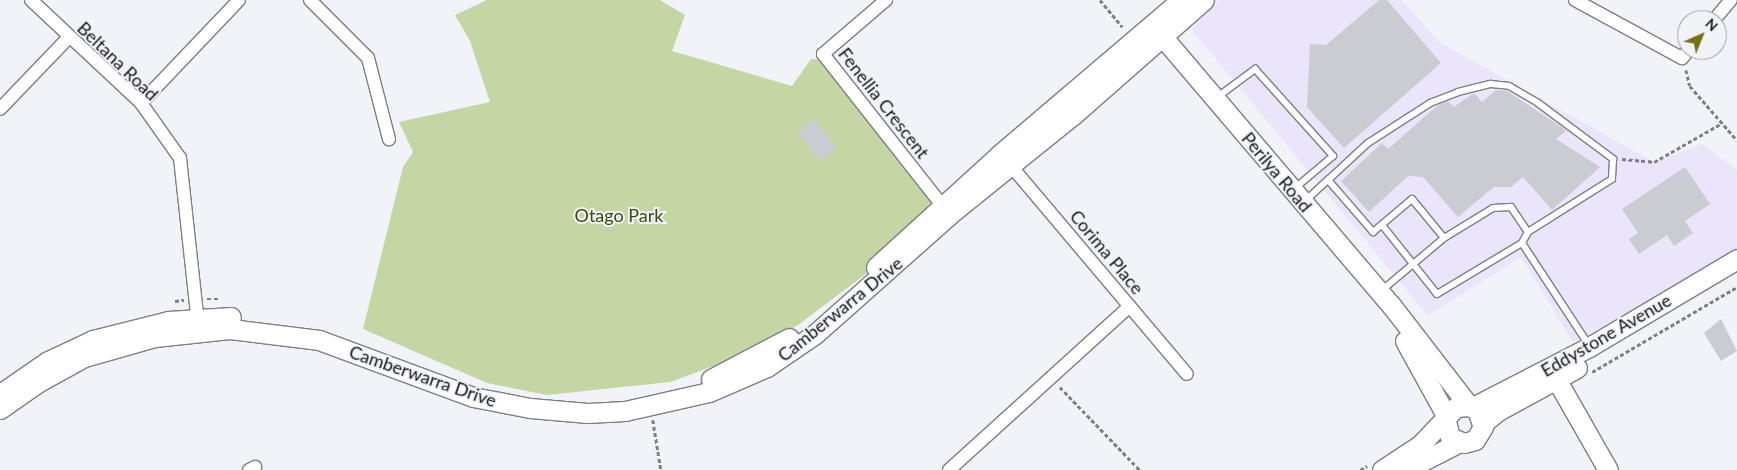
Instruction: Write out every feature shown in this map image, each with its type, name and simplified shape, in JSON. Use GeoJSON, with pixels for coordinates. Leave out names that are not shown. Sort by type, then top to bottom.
{"type":"FeatureCollection","features":[{"type":"Feature","properties":{"kind":"street","name":"Beltana Road"},"geometry":{"type":"LineString","coordinates":[[31,0],[68,38],[141,103],[180,158],[198,323]]}},
{"type":"Feature","properties":{"kind":"street"},"geometry":{"type":"LineString","coordinates":[[141,103],[239,0]]}},
{"type":"Feature","properties":{"kind":"street"},"geometry":{"type":"LineString","coordinates":[[310,0],[368,58],[389,139]]}},
{"type":"Feature","properties":{"kind":"street","name":"Fenellia Crescent"},"geometry":{"type":"LineString","coordinates":[[886,0],[823,54],[946,210]]}},
{"type":"Feature","properties":{"kind":"street","name":"Camberwarra Drive"},"geometry":{"type":"LineString","coordinates":[[1158,32],[1181,0]]}},
{"type":"Feature","properties":{"kind":"street","name":"Camberwarra Drive"},"geometry":{"type":"LineString","coordinates":[[0,394],[48,361],[93,340],[198,323],[248,318],[314,328],[483,387],[555,400],[635,398],[716,377],[783,342],[946,210],[1158,32],[1204,0]]}},
{"type":"Feature","properties":{"kind":"street"},"geometry":{"type":"LineString","coordinates":[[1574,0],[1677,50]]}},
{"type":"Feature","properties":{"kind":"street"},"geometry":{"type":"LineString","coordinates":[[1722,10],[1731,0]]}},
{"type":"Feature","properties":{"kind":"street","name":"Perilya Road"},"geometry":{"type":"LineString","coordinates":[[1158,32],[1380,292],[1400,320],[1471,407]]}},
{"type":"Feature","properties":{"kind":"street"},"geometry":{"type":"LineString","coordinates":[[0,109],[68,38]]}},
{"type":"Feature","properties":{"kind":"street","name":"Corima Place"},"geometry":{"type":"LineString","coordinates":[[1005,160],[1187,374]]}},
{"type":"Feature","properties":{"kind":"street","name":"Camberwarra Drive"},"geometry":{"type":"LineString","coordinates":[[0,410],[37,383],[84,357],[198,323],[319,340],[440,386],[502,404],[588,413],[651,406],[742,380],[795,350],[946,210]]}},
{"type":"Feature","properties":{"kind":"street","name":"Eddystone Avenue"},"geometry":{"type":"LineString","coordinates":[[1483,423],[1590,347],[1737,259]]}},
{"type":"Feature","properties":{"kind":"street","name":"Eddystone Avenue"},"geometry":{"type":"LineString","coordinates":[[1471,407],[1553,375],[1737,274]]}},
{"type":"Feature","properties":{"kind":"street"},"geometry":{"type":"LineString","coordinates":[[949,470],[1130,306]]}},
{"type":"Feature","properties":{"kind":"street","name":"Perilya Road"},"geometry":{"type":"LineString","coordinates":[[1400,320],[1405,341],[1447,419]]}},
{"type":"Feature","properties":{"kind":"street"},"geometry":{"type":"LineString","coordinates":[[1553,375],[1608,470]]}},
{"type":"Feature","properties":{"kind":"street"},"geometry":{"type":"LineString","coordinates":[[1382,470],[1420,445],[1456,408],[1471,407],[1483,423],[1475,440],[1460,442],[1405,470]]}},
{"type":"Feature","properties":{"kind":"street"},"geometry":{"type":"LineString","coordinates":[[1447,419],[1447,432],[1460,442]]}},
{"type":"Feature","properties":{"kind":"lane"},"geometry":{"type":"LineString","coordinates":[[1215,99],[1255,69],[1332,156],[1298,197]]}},
{"type":"Feature","properties":{"kind":"lane"},"geometry":{"type":"LineString","coordinates":[[1298,197],[1328,180],[1368,143],[1430,103],[1491,84],[1509,86],[1538,103],[1613,159],[1612,179],[1528,232],[1522,243],[1437,294],[1415,263],[1382,225]]}},
{"type":"Feature","properties":{"kind":"lane"},"geometry":{"type":"LineString","coordinates":[[1328,180],[1373,232],[1412,199],[1444,238]]}},
{"type":"Feature","properties":{"kind":"lane"},"geometry":{"type":"LineString","coordinates":[[1380,292],[1444,238],[1493,208],[1510,207],[1528,232]]}},
{"type":"Feature","properties":{"kind":"lane"},"geometry":{"type":"LineString","coordinates":[[1522,243],[1590,347]]}},
{"type":"Feature","properties":{"kind":"path"},"geometry":{"type":"LineString","coordinates":[[1100,0],[1128,34]]}},
{"type":"Feature","properties":{"kind":"path"},"geometry":{"type":"LineString","coordinates":[[1687,60],[1690,86],[1737,140]]}},
{"type":"Feature","properties":{"kind":"path"},"geometry":{"type":"LineString","coordinates":[[1613,159],[1654,162],[1722,123]]}},
{"type":"Feature","properties":{"kind":"path"},"geometry":{"type":"LineString","coordinates":[[1585,376],[1737,287]]}},
{"type":"Feature","properties":{"kind":"path"},"geometry":{"type":"LineString","coordinates":[[1050,377],[1140,470]]}},
{"type":"Feature","properties":{"kind":"path"},"geometry":{"type":"LineString","coordinates":[[651,406],[661,470]]}},
{"type":"Feature","properties":{"kind":"shaded area"},"geometry":{"type":"Polygon","coordinates":[[[1220,0],[1402,0],[1439,42],[1654,162],[1702,144],[1737,170],[1737,254],[1573,342],[1521,257],[1428,316],[1191,29],[1220,0]]]}},
{"type":"Feature","properties":{"kind":"green space","name":"Otago Park"},"geometry":{"type":"Polygon","coordinates":[[[487,0],[660,0],[685,15],[672,51],[792,86],[811,59],[821,60],[937,208],[883,261],[798,325],[741,356],[670,382],[547,395],[487,383],[363,329],[403,167],[413,152],[399,122],[490,102],[470,41],[455,15],[487,0]]]}},
{"type":"Feature","properties":{"kind":"building"},"geometry":{"type":"Polygon","coordinates":[[[1379,0],[1387,0],[1441,63],[1344,148],[1307,107],[1310,44],[1326,45],[1379,0]]]}},
{"type":"Feature","properties":{"kind":"building"},"geometry":{"type":"Polygon","coordinates":[[[1496,90],[1507,91],[1563,128],[1566,131],[1556,139],[1600,167],[1552,210],[1523,177],[1511,187],[1494,187],[1458,217],[1423,177],[1408,176],[1369,212],[1341,181],[1382,143],[1388,149],[1438,105],[1448,101],[1454,107],[1474,93],[1482,102],[1496,90]]]}},
{"type":"Feature","properties":{"kind":"building"},"geometry":{"type":"Polygon","coordinates":[[[813,119],[837,148],[821,162],[797,132],[813,119]]]}},
{"type":"Feature","properties":{"kind":"building"},"geometry":{"type":"Polygon","coordinates":[[[1685,167],[1710,204],[1685,221],[1693,233],[1674,246],[1667,235],[1639,254],[1629,239],[1638,233],[1622,209],[1685,167]]]}},
{"type":"Feature","properties":{"kind":"building"},"geometry":{"type":"Polygon","coordinates":[[[1721,319],[1737,351],[1721,361],[1704,333],[1721,319]]]}}]}
